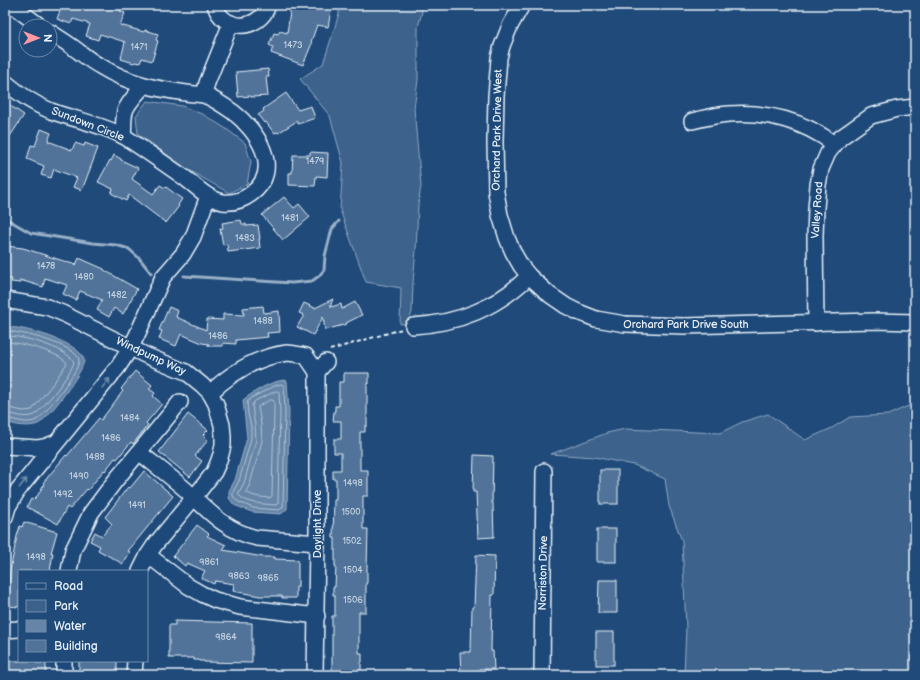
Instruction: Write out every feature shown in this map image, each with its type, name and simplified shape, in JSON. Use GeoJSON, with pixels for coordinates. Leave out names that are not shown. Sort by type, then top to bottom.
{"type":"FeatureCollection","features":[{"type":"Feature","properties":{"kind":"street"},"geometry":{"type":"LineString","coordinates":[[9,5],[13,6],[29,18]]}},
{"type":"Feature","properties":{"kind":"street"},"geometry":{"type":"LineString","coordinates":[[215,5],[225,20],[239,25],[247,25],[255,22],[262,17],[267,10],[268,5]]}},
{"type":"Feature","properties":{"kind":"street","name":"Orchard Park Drive West"},"geometry":{"type":"LineString","coordinates":[[522,5],[510,26],[499,58],[496,96],[495,180],[500,215],[507,238],[521,266],[529,276]]}},
{"type":"Feature","properties":{"kind":"street"},"geometry":{"type":"LineString","coordinates":[[204,95],[207,83],[231,23]]}},
{"type":"Feature","properties":{"kind":"street","name":"Sundown Circle"},"geometry":{"type":"LineString","coordinates":[[5,82],[20,94],[50,110],[107,129],[123,136],[208,196],[222,202],[244,199],[255,191],[264,180],[267,163],[263,149],[251,130],[232,112],[204,95],[144,85],[122,77],[99,66],[58,37]]}},
{"type":"Feature","properties":{"kind":"street"},"geometry":{"type":"LineString","coordinates":[[123,136],[126,111],[130,103],[144,85]]}},
{"type":"Feature","properties":{"kind":"street","name":"Valley Road"},"geometry":{"type":"LineString","coordinates":[[816,323],[816,208],[818,185],[828,153],[840,138],[871,116],[897,109],[915,107]]}},
{"type":"Feature","properties":{"kind":"street"},"geometry":{"type":"LineString","coordinates":[[692,121],[713,116],[738,113],[765,115],[783,118],[799,124],[825,137],[834,144]]}},
{"type":"Feature","properties":{"kind":"street"},"geometry":{"type":"LineString","coordinates":[[5,517],[13,497],[118,367],[131,347],[163,277],[183,254],[193,237],[208,196]]}},
{"type":"Feature","properties":{"kind":"street"},"geometry":{"type":"LineString","coordinates":[[413,326],[443,323],[483,309],[506,296],[529,276]]}},
{"type":"Feature","properties":{"kind":"street","name":"Orchard Park Drive South"},"geometry":{"type":"LineString","coordinates":[[529,276],[550,295],[566,306],[596,319],[616,323],[691,326],[873,321],[915,322]]}},
{"type":"Feature","properties":{"kind":"street","name":"Windpump Way"},"geometry":{"type":"LineString","coordinates":[[5,300],[47,307],[62,313],[145,355],[186,372],[210,393],[216,404],[222,425],[223,445],[220,458],[214,472],[154,546],[140,570]]}},
{"type":"Feature","properties":{"kind":"street"},"geometry":{"type":"LineString","coordinates":[[210,393],[220,383],[257,361],[288,353],[324,361]]}},
{"type":"Feature","properties":{"kind":"street","name":"Daylight Drive"},"geometry":{"type":"LineString","coordinates":[[315,675],[324,361]]}},
{"type":"Feature","properties":{"kind":"street"},"geometry":{"type":"LineString","coordinates":[[68,570],[73,550],[91,513],[115,481],[140,453],[180,402]]}},
{"type":"Feature","properties":{"kind":"street"},"geometry":{"type":"LineString","coordinates":[[5,446],[38,448],[56,443]]}},
{"type":"Feature","properties":{"kind":"street"},"geometry":{"type":"LineString","coordinates":[[140,453],[224,524],[237,532],[247,536],[268,540],[318,543]]}},
{"type":"Feature","properties":{"kind":"street","name":"Norriston Drive"},"geometry":{"type":"LineString","coordinates":[[542,675],[544,471]]}},
{"type":"Feature","properties":{"kind":"street"},"geometry":{"type":"LineString","coordinates":[[148,555],[188,586],[215,600],[240,607],[317,616]]}},
{"type":"Feature","properties":{"kind":"street"},"geometry":{"type":"LineString","coordinates":[[5,630],[18,629]]}},
{"type":"Feature","properties":{"kind":"street"},"geometry":{"type":"LineString","coordinates":[[64,662],[64,675]]}},
{"type":"Feature","properties":{"kind":"street"},"geometry":{"type":"LineString","coordinates":[[134,675],[135,662]]}},
{"type":"Feature","properties":{"kind":"path"},"geometry":{"type":"LineString","coordinates":[[324,361],[413,326]]}},
{"type":"Feature","properties":{"kind":"green space"},"geometry":{"type":"Polygon","coordinates":[[[339,5],[421,5],[422,12],[418,27],[418,80],[414,108],[421,186],[418,205],[412,312],[408,323],[400,324],[401,288],[366,282],[340,210],[343,163],[330,116],[300,79],[323,64],[339,14],[339,5]]]}},
{"type":"Feature","properties":{"kind":"green space"},"geometry":{"type":"Polygon","coordinates":[[[147,101],[182,106],[204,115],[245,143],[251,162],[247,184],[229,193],[187,169],[138,134],[136,116],[147,101]]]}},
{"type":"Feature","properties":{"kind":"green space"},"geometry":{"type":"Polygon","coordinates":[[[915,403],[915,675],[684,675],[686,628],[682,541],[669,506],[665,479],[634,465],[594,457],[551,454],[607,433],[625,429],[720,433],[742,422],[768,414],[805,440],[832,428],[850,417],[888,415],[915,403]]]}},
{"type":"Feature","properties":{"kind":"water"},"geometry":{"type":"Polygon","coordinates":[[[5,327],[24,329],[62,341],[80,353],[84,360],[78,374],[65,394],[43,421],[38,424],[26,426],[5,422],[5,327]]]}},
{"type":"Feature","properties":{"kind":"water"},"geometry":{"type":"Polygon","coordinates":[[[284,380],[287,381],[289,412],[287,509],[281,514],[252,512],[234,505],[229,498],[229,491],[235,480],[247,438],[243,400],[262,387],[284,380]]]}},
{"type":"Feature","properties":{"kind":"building"},"geometry":{"type":"Polygon","coordinates":[[[62,5],[122,5],[120,11],[125,13],[120,25],[144,32],[145,30],[158,34],[156,40],[158,41],[152,61],[142,58],[140,63],[134,63],[121,59],[125,42],[100,34],[98,40],[86,36],[90,24],[73,19],[71,24],[57,18],[62,5]]]}},
{"type":"Feature","properties":{"kind":"building"},"geometry":{"type":"Polygon","coordinates":[[[291,5],[332,5],[328,27],[317,25],[311,42],[312,43],[303,65],[271,53],[273,47],[269,45],[274,33],[278,34],[280,31],[287,33],[291,5]]]}},
{"type":"Feature","properties":{"kind":"building"},"geometry":{"type":"Polygon","coordinates":[[[268,69],[269,77],[266,77],[268,96],[238,97],[236,72],[268,69]]]}},
{"type":"Feature","properties":{"kind":"building"},"geometry":{"type":"Polygon","coordinates":[[[286,93],[298,110],[311,106],[315,118],[298,124],[297,121],[278,133],[274,133],[266,122],[264,123],[258,115],[264,111],[263,109],[286,93]]]}},
{"type":"Feature","properties":{"kind":"building"},"geometry":{"type":"Polygon","coordinates":[[[5,102],[24,115],[5,144],[5,102]]]}},
{"type":"Feature","properties":{"kind":"building"},"geometry":{"type":"Polygon","coordinates":[[[41,129],[51,133],[48,141],[72,150],[75,143],[84,146],[85,143],[98,148],[82,190],[73,187],[77,178],[54,169],[51,178],[41,175],[44,166],[27,159],[31,145],[35,146],[41,129]]]}},
{"type":"Feature","properties":{"kind":"building"},"geometry":{"type":"Polygon","coordinates":[[[310,152],[328,153],[327,177],[316,176],[315,186],[289,185],[289,173],[292,173],[293,155],[310,155],[310,152]]]}},
{"type":"Feature","properties":{"kind":"building"},"geometry":{"type":"Polygon","coordinates":[[[114,155],[138,168],[132,179],[153,194],[160,185],[165,188],[166,187],[182,199],[178,205],[179,206],[166,223],[129,195],[126,201],[111,193],[113,189],[98,182],[114,155]]]}},
{"type":"Feature","properties":{"kind":"building"},"geometry":{"type":"Polygon","coordinates":[[[284,197],[294,208],[299,204],[310,217],[283,240],[262,215],[284,197]]]}},
{"type":"Feature","properties":{"kind":"building"},"geometry":{"type":"Polygon","coordinates":[[[241,220],[242,224],[246,224],[246,226],[258,225],[260,248],[228,252],[227,244],[223,245],[220,229],[223,228],[222,223],[241,220]]]}},
{"type":"Feature","properties":{"kind":"building"},"geometry":{"type":"Polygon","coordinates":[[[5,246],[23,248],[76,265],[79,258],[104,269],[137,289],[123,314],[114,308],[109,317],[97,310],[102,300],[80,291],[76,300],[63,294],[67,285],[45,278],[43,287],[20,280],[20,283],[11,282],[12,279],[6,279],[5,246]]]}},
{"type":"Feature","properties":{"kind":"building"},"geometry":{"type":"Polygon","coordinates":[[[333,299],[331,307],[341,304],[342,309],[355,302],[362,315],[346,323],[347,324],[325,330],[323,317],[313,335],[297,327],[304,315],[299,313],[304,303],[315,308],[333,299]]]}},
{"type":"Feature","properties":{"kind":"building"},"geometry":{"type":"Polygon","coordinates":[[[263,306],[264,313],[279,311],[280,332],[267,333],[268,337],[236,340],[236,344],[223,343],[223,346],[208,346],[209,344],[202,343],[181,334],[176,346],[159,339],[162,331],[159,330],[169,307],[178,311],[176,317],[206,330],[207,319],[223,320],[223,314],[244,315],[243,308],[263,306]]]}},
{"type":"Feature","properties":{"kind":"building"},"geometry":{"type":"Polygon","coordinates":[[[135,371],[152,385],[149,389],[155,393],[153,396],[162,404],[146,423],[148,425],[133,444],[131,442],[117,459],[115,458],[70,509],[67,507],[58,524],[27,507],[31,499],[33,500],[38,495],[44,484],[43,483],[66,455],[67,456],[99,418],[101,420],[123,391],[121,389],[135,371]]]}},
{"type":"Feature","properties":{"kind":"building"},"geometry":{"type":"Polygon","coordinates":[[[344,373],[369,373],[369,384],[367,384],[367,426],[365,426],[365,432],[360,432],[360,470],[368,470],[368,496],[363,496],[363,529],[368,529],[366,612],[359,612],[359,653],[362,653],[362,662],[361,671],[358,671],[358,675],[332,675],[332,616],[335,616],[335,595],[333,595],[333,587],[335,587],[336,566],[335,538],[333,538],[336,479],[333,479],[333,470],[341,470],[341,453],[334,453],[334,439],[341,439],[341,421],[333,421],[335,406],[339,406],[339,382],[344,382],[344,373]]]}},
{"type":"Feature","properties":{"kind":"building"},"geometry":{"type":"Polygon","coordinates":[[[188,414],[208,430],[203,435],[208,440],[195,456],[202,461],[190,477],[159,452],[188,414]]]}},
{"type":"Feature","properties":{"kind":"building"},"geometry":{"type":"Polygon","coordinates":[[[474,455],[493,456],[492,503],[494,537],[478,538],[476,492],[473,492],[474,455]]]}},
{"type":"Feature","properties":{"kind":"building"},"geometry":{"type":"Polygon","coordinates":[[[600,470],[618,470],[618,504],[600,504],[600,470]]]}},
{"type":"Feature","properties":{"kind":"building"},"geometry":{"type":"Polygon","coordinates":[[[144,471],[173,496],[128,551],[130,552],[123,564],[98,550],[100,546],[90,541],[95,532],[102,536],[112,524],[105,517],[128,487],[130,488],[144,471]]]}},
{"type":"Feature","properties":{"kind":"building"},"geometry":{"type":"Polygon","coordinates":[[[24,522],[57,532],[51,553],[53,553],[50,570],[18,570],[18,607],[8,606],[10,571],[17,536],[20,526],[22,527],[24,522]]]}},
{"type":"Feature","properties":{"kind":"building"},"geometry":{"type":"Polygon","coordinates":[[[197,525],[209,534],[207,536],[226,545],[223,550],[263,557],[275,557],[275,559],[298,560],[298,587],[296,587],[296,598],[282,598],[282,596],[260,596],[233,591],[234,584],[215,581],[214,584],[201,578],[205,571],[187,563],[185,566],[173,556],[197,525]]]}},
{"type":"Feature","properties":{"kind":"building"},"geometry":{"type":"Polygon","coordinates":[[[597,529],[616,529],[616,562],[597,562],[597,529]]]}},
{"type":"Feature","properties":{"kind":"building"},"geometry":{"type":"Polygon","coordinates":[[[476,555],[495,556],[494,595],[492,595],[491,651],[493,651],[494,669],[479,669],[479,675],[461,675],[460,652],[471,652],[472,607],[474,607],[476,555]]]}},
{"type":"Feature","properties":{"kind":"building"},"geometry":{"type":"Polygon","coordinates":[[[599,580],[617,580],[617,613],[598,613],[599,580]]]}},
{"type":"Feature","properties":{"kind":"building"},"geometry":{"type":"Polygon","coordinates":[[[175,621],[252,623],[252,663],[204,662],[194,660],[194,658],[169,658],[169,625],[175,625],[175,621]]]}},
{"type":"Feature","properties":{"kind":"building"},"geometry":{"type":"Polygon","coordinates":[[[596,632],[614,632],[614,665],[596,665],[596,632]]]}},
{"type":"Feature","properties":{"kind":"building"},"geometry":{"type":"Polygon","coordinates":[[[9,661],[46,663],[46,675],[9,675],[9,661]]]}},
{"type":"Feature","properties":{"kind":"building"},"geometry":{"type":"Polygon","coordinates":[[[79,662],[117,662],[117,675],[79,675],[79,662]]]}},
{"type":"Feature","properties":{"kind":"waterway"},"geometry":{"type":"LineString","coordinates":[[5,218],[31,233],[93,243],[116,245],[129,249],[139,258],[151,273]]}},
{"type":"Feature","properties":{"kind":"waterway"},"geometry":{"type":"LineString","coordinates":[[184,276],[292,283],[312,281],[324,270],[325,256],[332,229],[339,221]]}}]}
